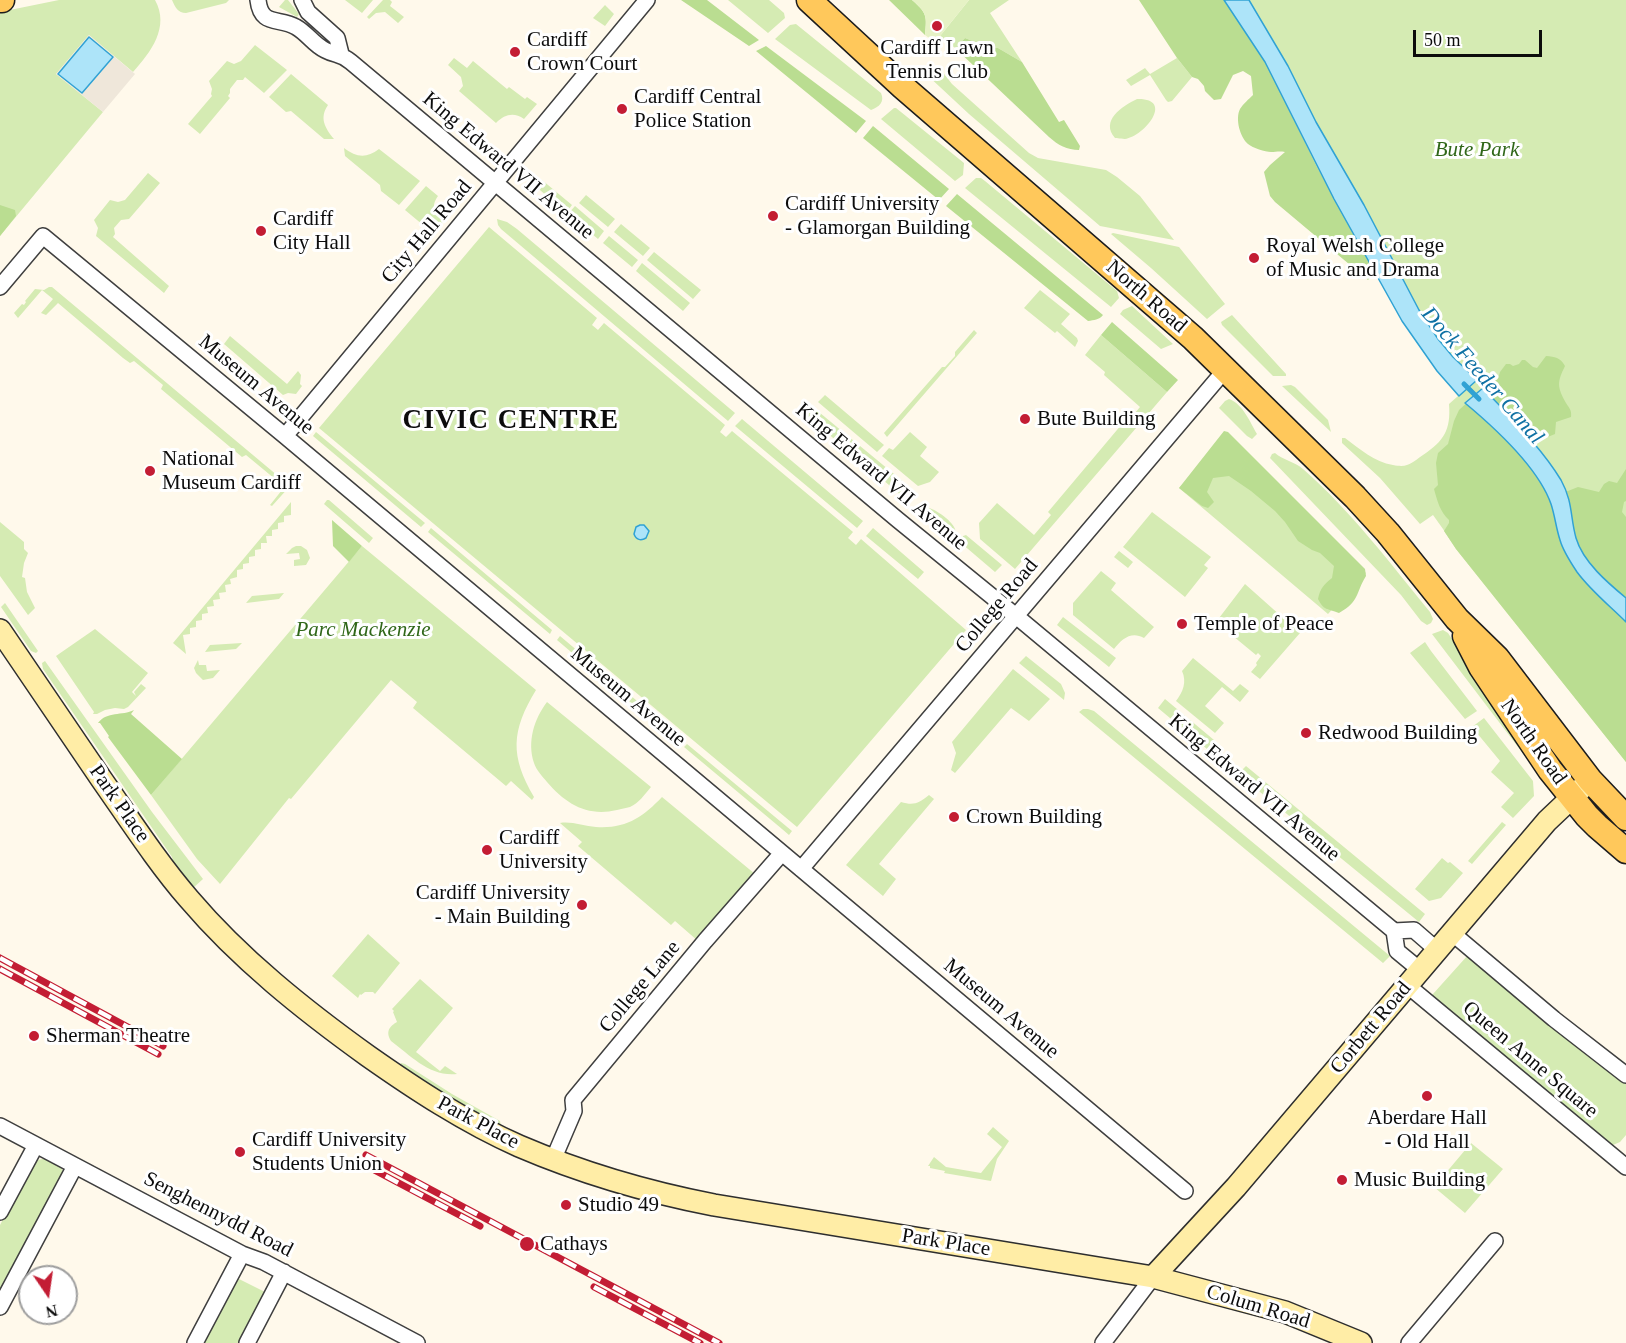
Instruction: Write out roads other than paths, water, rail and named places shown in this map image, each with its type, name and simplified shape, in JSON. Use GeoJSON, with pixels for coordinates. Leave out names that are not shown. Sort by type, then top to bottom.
{"type":"FeatureCollection","features":[{"type":"Feature","properties":{"kind":"main road","name":"North Road"},"geometry":{"type":"LineString","coordinates":[[809,0],[903,87],[1135,287],[1225,370],[1372,514],[1457,619],[1497,658],[1590,780],[1626,818]]}},
{"type":"Feature","properties":{"kind":"main road","name":"North Road"},"geometry":{"type":"LineString","coordinates":[[1457,619],[1481,667],[1550,770],[1597,826],[1626,851]]}},
{"type":"Feature","properties":{"kind":"street","name":"King Edward VII Avenue"},"geometry":{"type":"LineString","coordinates":[[258,0],[262,14],[268,19],[296,26],[325,50],[341,54],[1394,931],[1397,951],[1414,978]]}},
{"type":"Feature","properties":{"kind":"street","name":"King Edward VII Avenue"},"geometry":{"type":"LineString","coordinates":[[302,0],[308,12],[337,38],[341,54]]}},
{"type":"Feature","properties":{"kind":"street","name":"City Hall Road"},"geometry":{"type":"LineString","coordinates":[[285,436],[647,0]]}},
{"type":"Feature","properties":{"kind":"street","name":"Museum Avenue"},"geometry":{"type":"LineString","coordinates":[[0,287],[43,236],[285,436],[1185,1191]]}},
{"type":"Feature","properties":{"kind":"street","name":"College Road"},"geometry":{"type":"LineString","coordinates":[[801,869],[1225,370]]}},
{"type":"Feature","properties":{"kind":"street","name":"Park Place"},"geometry":{"type":"LineString","coordinates":[[0,630],[155,857],[189,900],[225,938],[285,993],[435,1101],[489,1131],[553,1160],[621,1183],[696,1202],[1153,1276]]}},
{"type":"Feature","properties":{"kind":"street","name":"Corbett Road"},"geometry":{"type":"LineString","coordinates":[[1153,1276],[1236,1187],[1540,828],[1590,780]]}},
{"type":"Feature","properties":{"kind":"street","name":"College Lane"},"geometry":{"type":"LineString","coordinates":[[553,1160],[574,1111],[573,1100],[705,940],[782,853]]}},
{"type":"Feature","properties":{"kind":"street","name":"King Edward VII Avenue"},"geometry":{"type":"LineString","coordinates":[[1394,931],[1414,930],[1437,950]]}},
{"type":"Feature","properties":{"kind":"street"},"geometry":{"type":"LineString","coordinates":[[1452,933],[1554,1019],[1626,1075]]}},
{"type":"Feature","properties":{"kind":"street","name":"Queen Anne Square"},"geometry":{"type":"LineString","coordinates":[[1414,978],[1626,1167]]}},
{"type":"Feature","properties":{"kind":"street","name":"Senghennydd Road"},"geometry":{"type":"LineString","coordinates":[[0,1125],[242,1254],[284,1272],[417,1343]]}},
{"type":"Feature","properties":{"kind":"street"},"geometry":{"type":"LineString","coordinates":[[0,1212],[36,1145]]}},
{"type":"Feature","properties":{"kind":"street"},"geometry":{"type":"LineString","coordinates":[[0,1307],[75,1166]]}},
{"type":"Feature","properties":{"kind":"street"},"geometry":{"type":"LineString","coordinates":[[1409,1343],[1495,1241]]}},
{"type":"Feature","properties":{"kind":"street"},"geometry":{"type":"LineString","coordinates":[[195,1343],[242,1254]]}},
{"type":"Feature","properties":{"kind":"street"},"geometry":{"type":"LineString","coordinates":[[247,1343],[284,1272]]}},
{"type":"Feature","properties":{"kind":"street"},"geometry":{"type":"LineString","coordinates":[[1102,1343],[1153,1276]]}},
{"type":"Feature","properties":{"kind":"street","name":"Colum Road"},"geometry":{"type":"LineString","coordinates":[[1153,1276],[1285,1312],[1361,1343]]}},
{"type":"Feature","properties":{"kind":"water"},"geometry":{"type":"Polygon","coordinates":[[[1224,0],[1249,0],[1288,66],[1316,122],[1364,205],[1419,310],[1438,339],[1477,380],[1459,396],[1437,371],[1402,321],[1334,199],[1265,62],[1224,0]]]}},
{"type":"Feature","properties":{"kind":"water"},"geometry":{"type":"Polygon","coordinates":[[[89,37],[113,57],[82,93],[58,74],[89,37]]]}},
{"type":"Feature","properties":{"kind":"water"},"geometry":{"type":"Polygon","coordinates":[[[1483,388],[1534,444],[1561,480],[1568,495],[1579,547],[1597,571],[1626,598],[1626,622],[1588,586],[1570,561],[1561,544],[1545,490],[1526,462],[1502,436],[1465,403],[1483,388]]]}},
{"type":"Feature","properties":{"kind":"water"},"geometry":{"type":"Polygon","coordinates":[[[644,525],[649,531],[646,538],[637,539],[634,534],[636,527],[644,525]]]}},
{"type":"Feature","properties":{"kind":"waterway","name":"Dock Feeder Canal"},"geometry":{"type":"LineString","coordinates":[[1464,384],[1479,399]]}},
{"type":"Feature","properties":{"kind":"railway"},"geometry":{"type":"LineString","coordinates":[[0,958],[163,1046]]}},
{"type":"Feature","properties":{"kind":"railway"},"geometry":{"type":"LineString","coordinates":[[0,969],[158,1054]]}},
{"type":"Feature","properties":{"kind":"railway"},"geometry":{"type":"LineString","coordinates":[[366,1155],[719,1343]]}},
{"type":"Feature","properties":{"kind":"railway"},"geometry":{"type":"LineString","coordinates":[[361,1163],[480,1226]]}},
{"type":"Feature","properties":{"kind":"railway"},"geometry":{"type":"LineString","coordinates":[[594,1287],[700,1343]]}},
{"type":"Feature","properties":{"kind":"place","name":"Cardiff Lawn Tennis Club"},"geometry":{"type":"Point","coordinates":[937,26]}},
{"type":"Feature","properties":{"kind":"place","name":"Cardiff Crown Court"},"geometry":{"type":"Point","coordinates":[515,52]}},
{"type":"Feature","properties":{"kind":"place","name":"Cardiff Central Police Station"},"geometry":{"type":"Point","coordinates":[622,109]}},
{"type":"Feature","properties":{"kind":"place","name":"Cardiff University - Glamorgan Building"},"geometry":{"type":"Point","coordinates":[773,216]}},
{"type":"Feature","properties":{"kind":"place","name":"Cardiff City Hall"},"geometry":{"type":"Point","coordinates":[261,231]}},
{"type":"Feature","properties":{"kind":"place","name":"Royal Welsh College of Music and Drama"},"geometry":{"type":"Point","coordinates":[1254,258]}},
{"type":"Feature","properties":{"kind":"place","name":"Bute Building"},"geometry":{"type":"Point","coordinates":[1025,419]}},
{"type":"Feature","properties":{"kind":"place","name":"National Museum Cardiff"},"geometry":{"type":"Point","coordinates":[150,471]}},
{"type":"Feature","properties":{"kind":"place","name":"Temple of Peace"},"geometry":{"type":"Point","coordinates":[1182,624]}},
{"type":"Feature","properties":{"kind":"place","name":"Redwood Building"},"geometry":{"type":"Point","coordinates":[1306,733]}},
{"type":"Feature","properties":{"kind":"place","name":"Crown Building"},"geometry":{"type":"Point","coordinates":[954,817]}},
{"type":"Feature","properties":{"kind":"place","name":"Cardiff University"},"geometry":{"type":"Point","coordinates":[487,850]}},
{"type":"Feature","properties":{"kind":"place","name":"Cardiff University - Main Building"},"geometry":{"type":"Point","coordinates":[582,905]}},
{"type":"Feature","properties":{"kind":"place","name":"Sherman Theatre"},"geometry":{"type":"Point","coordinates":[34,1036]}},
{"type":"Feature","properties":{"kind":"place","name":"Aberdare Hall - Old Hall"},"geometry":{"type":"Point","coordinates":[1427,1096]}},
{"type":"Feature","properties":{"kind":"place","name":"Cardiff University Students Union"},"geometry":{"type":"Point","coordinates":[240,1152]}},
{"type":"Feature","properties":{"kind":"place","name":"Music Building"},"geometry":{"type":"Point","coordinates":[1342,1180]}},
{"type":"Feature","properties":{"kind":"place","name":"Studio 49"},"geometry":{"type":"Point","coordinates":[566,1205]}},
{"type":"Feature","properties":{"kind":"place","name":"Cathays"},"geometry":{"type":"Point","coordinates":[527,1244]}},
{"type":"Feature","properties":{"kind":"district","name":"CIVIC CENTRE"},"geometry":{"type":"Point","coordinates":[511,421]}},
{"type":"Feature","properties":{"kind":"park label","name":"Bute Park"},"geometry":{"type":"Point","coordinates":[1477,150]}},
{"type":"Feature","properties":{"kind":"park label","name":"Parc Mackenzie"},"geometry":{"type":"Point","coordinates":[363,630]}}]}
